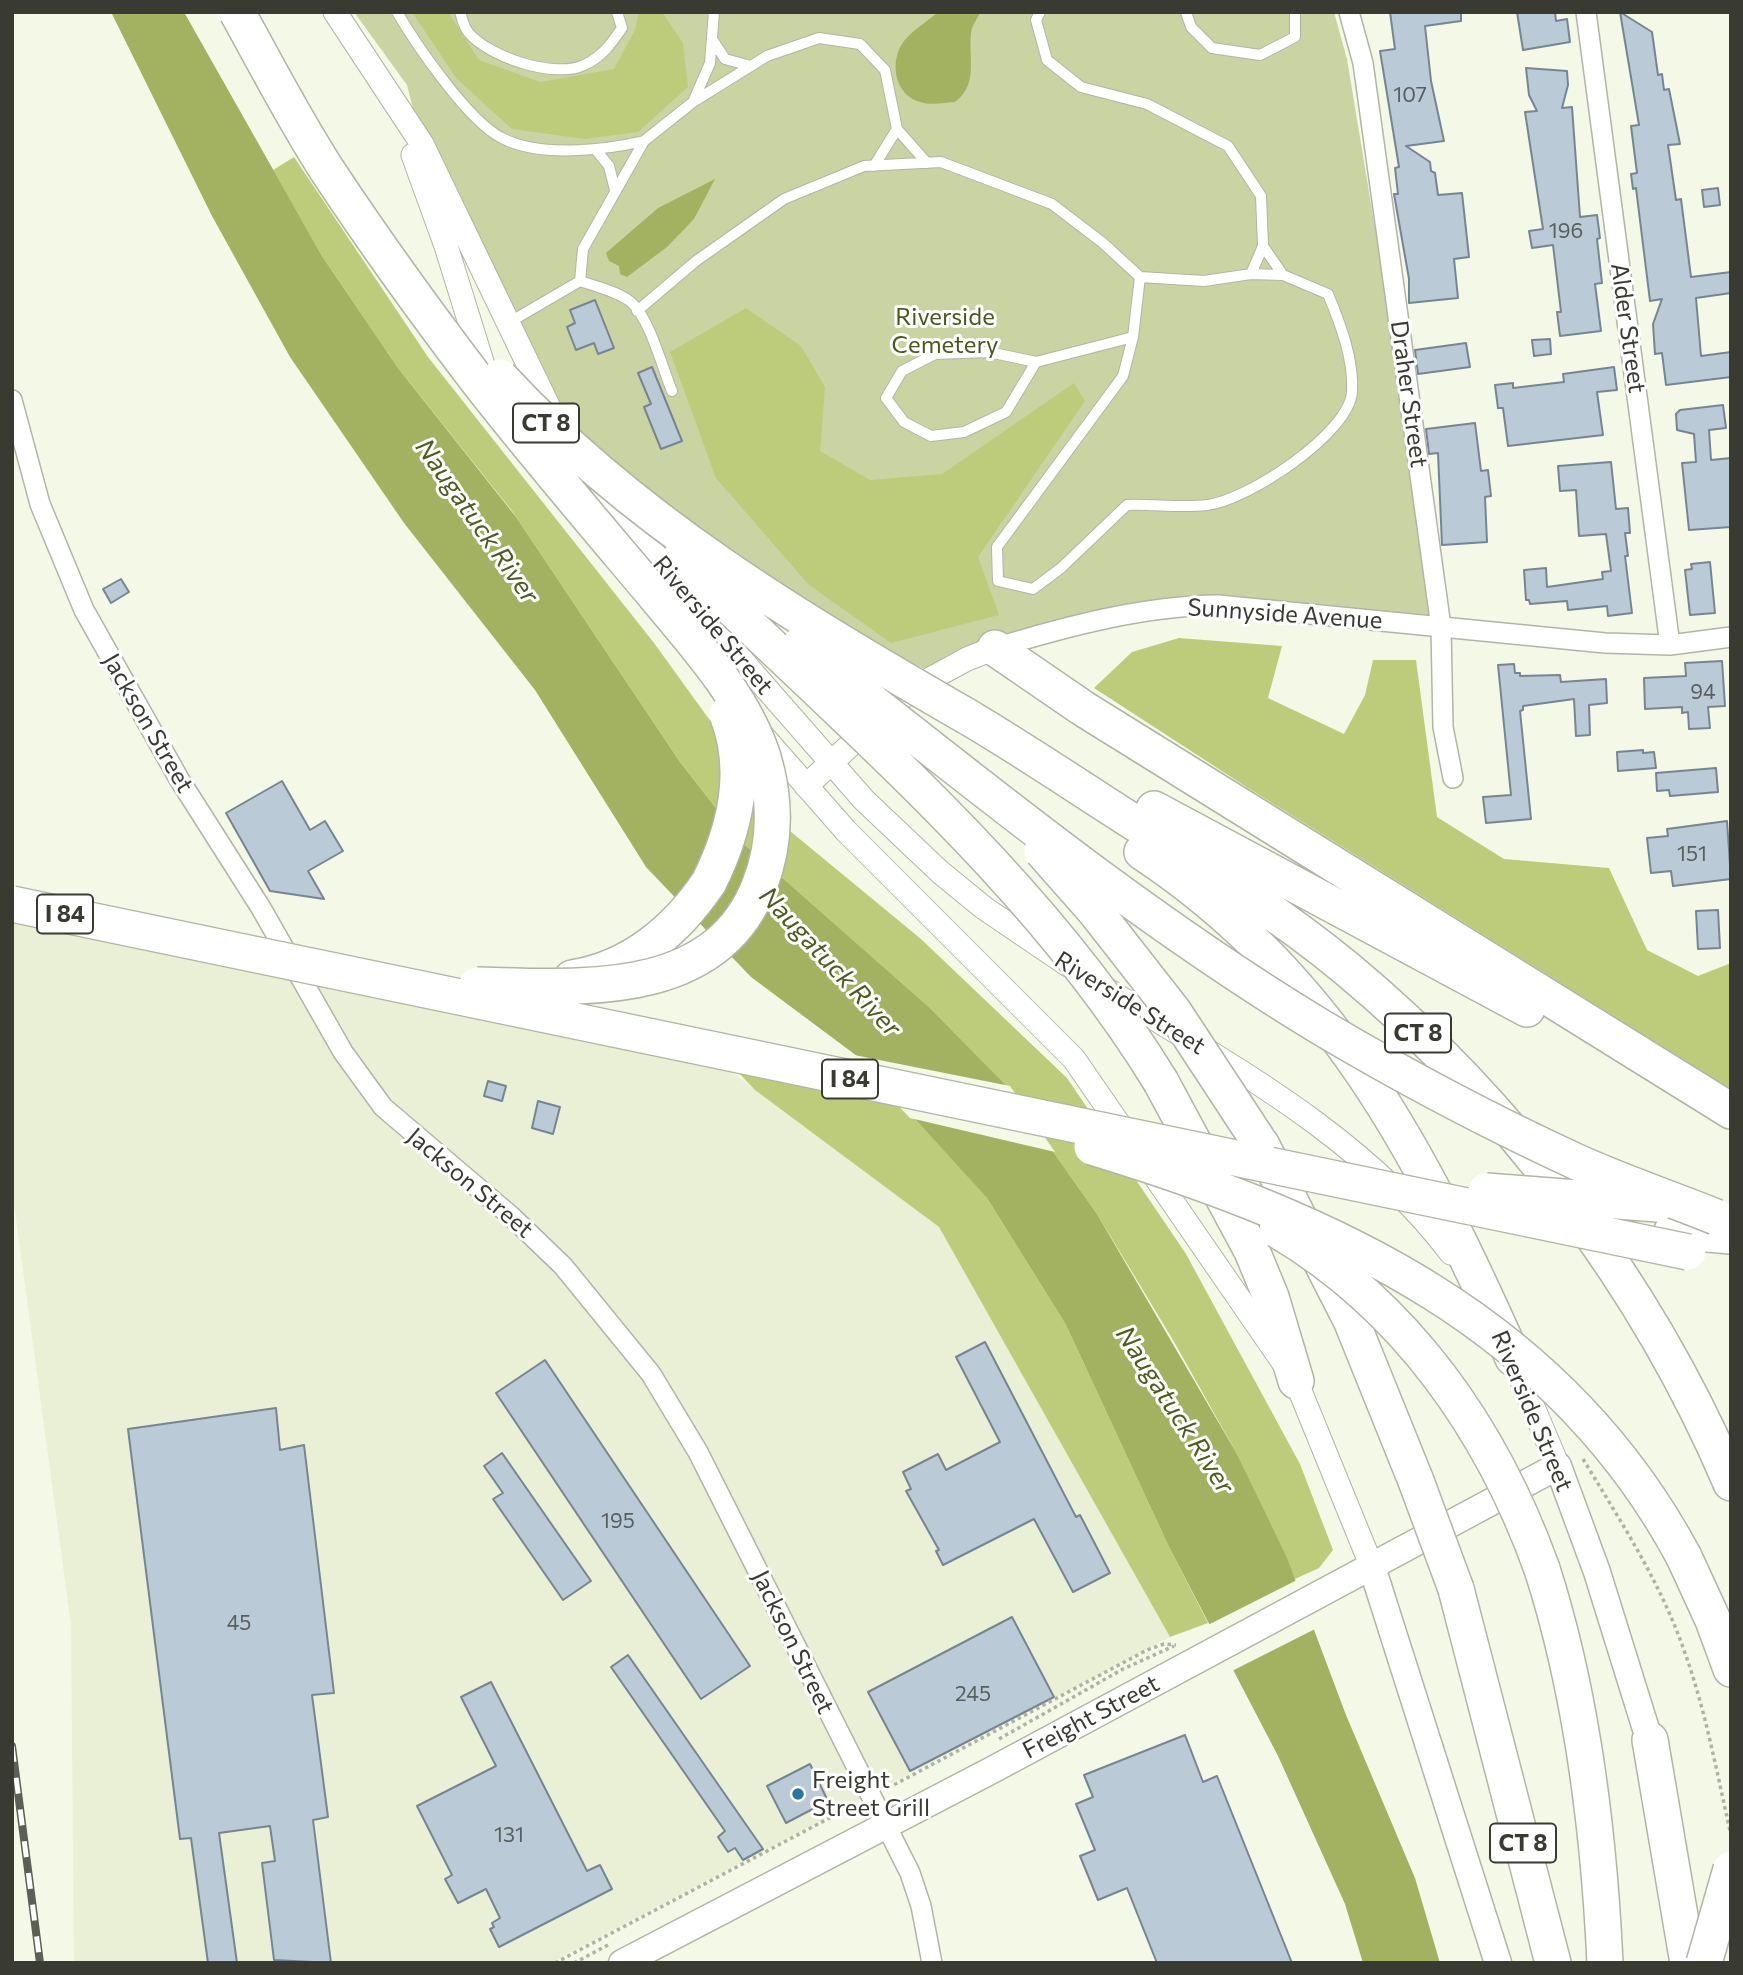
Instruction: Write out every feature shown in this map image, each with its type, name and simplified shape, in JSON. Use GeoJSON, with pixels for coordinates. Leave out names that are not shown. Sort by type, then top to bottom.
{"type":"FeatureCollection","features":[{"type":"Feature","properties":{"kind":"highway","name":"CT 8"},"geometry":{"type":"LineString","coordinates":[[238,12],[258,50],[324,157],[382,239],[514,392],[563,439],[670,528],[817,630],[965,719],[1042,761],[1297,929],[1357,978],[1441,1055],[1528,1152],[1604,1255],[1671,1364],[1731,1483]]}},
{"type":"Feature","properties":{"kind":"highway","name":"CT 8"},"geometry":{"type":"LineString","coordinates":[[238,12],[328,172],[458,355],[558,449],[659,537],[996,799],[1095,911],[1174,1012],[1258,1140],[1351,1320],[1416,1481],[1456,1589],[1553,1963]]}},
{"type":"Feature","properties":{"kind":"highway"},"geometry":{"type":"LineString","coordinates":[[258,50],[297,127],[372,248],[492,411],[706,674],[722,701],[733,728],[736,747],[735,810],[721,859],[694,905],[657,940],[609,968],[579,977],[547,982],[397,984]]}},
{"type":"Feature","properties":{"kind":"highway"},"geometry":{"type":"LineString","coordinates":[[397,984],[583,987],[651,978],[681,967],[727,934],[744,914],[757,893],[772,841],[769,781],[762,753],[735,702],[688,636],[458,355]]}},
{"type":"Feature","properties":{"kind":"highway"},"geometry":{"type":"LineString","coordinates":[[659,537],[992,861],[1103,994],[1161,1082],[1252,1251],[1271,1297],[1296,1381]]}},
{"type":"Feature","properties":{"kind":"highway"},"geometry":{"type":"LineString","coordinates":[[995,648],[1084,709],[1731,1111]]}},
{"type":"Feature","properties":{"kind":"highway"},"geometry":{"type":"LineString","coordinates":[[965,719],[1731,1118]]}},
{"type":"Feature","properties":{"kind":"highway"},"geometry":{"type":"LineString","coordinates":[[965,719],[1200,894],[1255,942],[1307,996],[1361,1066],[1397,1124],[1459,1240],[1516,1364]]}},
{"type":"Feature","properties":{"kind":"highway"},"geometry":{"type":"LineString","coordinates":[[996,799],[1210,954],[1383,1063],[1582,1164],[1727,1219]]}},
{"type":"Feature","properties":{"kind":"highway","name":"I 84"},"geometry":{"type":"LineString","coordinates":[[12,903],[1731,1261]]}},
{"type":"Feature","properties":{"kind":"highway"},"geometry":{"type":"LineString","coordinates":[[740,1056],[780,1071],[1044,1134],[1149,1165],[1251,1202],[1371,1256],[1477,1320],[1560,1390],[1631,1472],[1684,1557],[1713,1620],[1731,1669]]}},
{"type":"Feature","properties":{"kind":"highway"},"geometry":{"type":"LineString","coordinates":[[740,1056],[780,1071],[1018,1128],[1105,1152],[1195,1186],[1285,1234],[1333,1268],[1371,1301],[1447,1384],[1474,1424],[1501,1471],[1542,1569],[1563,1651],[1588,1784],[1598,1863],[1605,1963]]}},
{"type":"Feature","properties":{"kind":"highway","name":"I 84"},"geometry":{"type":"LineString","coordinates":[[740,1056],[777,1060],[1443,1195],[1490,1191],[1625,1203],[1727,1219]]}},
{"type":"Feature","properties":{"kind":"highway"},"geometry":{"type":"LineString","coordinates":[[1650,1740],[1688,1963]]}},
{"type":"Feature","properties":{"kind":"highway"},"geometry":{"type":"LineString","coordinates":[[1705,1963],[1731,1868]]}},
{"type":"Feature","properties":{"kind":"main road","name":"Freight Street"},"geometry":{"type":"LineString","coordinates":[[622,1963],[884,1826],[1181,1655],[1332,1589],[1568,1459]]}},
{"type":"Feature","properties":{"kind":"main road","name":"Riverside Street"},"geometry":{"type":"LineString","coordinates":[[1568,1459],[1597,1573],[1650,1740],[1705,1963]]}},
{"type":"Feature","properties":{"kind":"main road","name":"Riverside Street"},"geometry":{"type":"LineString","coordinates":[[1372,1567],[1499,1963]]}},
{"type":"Feature","properties":{"kind":"street","name":"Riverside Street"},"geometry":{"type":"LineString","coordinates":[[335,12],[403,114],[435,169],[541,395],[580,462],[626,521],[831,763],[901,837],[984,908],[1275,1095],[1364,1158],[1400,1191],[1452,1254],[1568,1459]]}},
{"type":"Feature","properties":{"kind":"street","name":"Draher Street"},"geometry":{"type":"LineString","coordinates":[[1349,12],[1363,63],[1441,627],[1443,727],[1453,778]]}},
{"type":"Feature","properties":{"kind":"street","name":"Alder Street"},"geometry":{"type":"LineString","coordinates":[[1586,12],[1670,645]]}},
{"type":"Feature","properties":{"kind":"street","name":"Riverside Street"},"geometry":{"type":"LineString","coordinates":[[403,114],[410,148],[442,233],[505,438],[806,786],[905,892],[1074,1059],[1296,1381],[1372,1567]]}},
{"type":"Feature","properties":{"kind":"street","name":"Jackson Street"},"geometry":{"type":"LineString","coordinates":[[12,400],[49,528],[84,610],[179,779],[261,908],[343,1052],[383,1107],[542,1245],[582,1287],[633,1349],[698,1452],[916,1890],[932,1963]]}},
{"type":"Feature","properties":{"kind":"street","name":"Sunnyside Avenue"},"geometry":{"type":"LineString","coordinates":[[806,786],[910,690],[967,659],[995,648],[1132,614],[1188,605],[1247,607],[1605,643],[1670,645],[1731,637]]}},
{"type":"Feature","properties":{"kind":"lane"},"geometry":{"type":"LineString","coordinates":[[397,12],[417,46],[483,127],[505,140],[550,149],[596,150],[644,141]]}},
{"type":"Feature","properties":{"kind":"lane"},"geometry":{"type":"LineString","coordinates":[[460,12],[468,32],[501,58],[541,68],[581,67],[604,53],[622,28],[617,12]]}},
{"type":"Feature","properties":{"kind":"lane"},"geometry":{"type":"LineString","coordinates":[[693,102],[710,63],[714,12]]}},
{"type":"Feature","properties":{"kind":"lane"},"geometry":{"type":"LineString","coordinates":[[1040,12],[1036,20],[1047,61],[1081,87],[1147,104],[1228,146],[1261,196],[1264,246],[1251,274]]}},
{"type":"Feature","properties":{"kind":"lane"},"geometry":{"type":"LineString","coordinates":[[1186,12],[1191,27],[1212,48],[1260,55],[1295,37],[1296,12]]}},
{"type":"Feature","properties":{"kind":"lane"},"geometry":{"type":"LineString","coordinates":[[580,281],[583,249],[644,141],[693,102],[767,56],[820,38],[860,44],[885,70],[897,129],[927,163]]}},
{"type":"Feature","properties":{"kind":"lane"},"geometry":{"type":"LineString","coordinates":[[712,39],[725,59],[751,66]]}},
{"type":"Feature","properties":{"kind":"lane"},"geometry":{"type":"LineString","coordinates":[[874,166],[897,129]]}},
{"type":"Feature","properties":{"kind":"lane"},"geometry":{"type":"LineString","coordinates":[[596,150],[608,166],[615,190]]}},
{"type":"Feature","properties":{"kind":"lane"},"geometry":{"type":"LineString","coordinates":[[637,312],[696,261],[784,199],[864,166],[942,162],[1052,204],[1103,243],[1140,277],[1204,281],[1251,274],[1283,275],[1328,294],[1343,331],[1352,393],[1329,434],[1271,480],[1208,505],[1127,505],[1061,568],[1033,589],[998,581],[997,547],[1123,376],[1133,337],[1140,277]]}},
{"type":"Feature","properties":{"kind":"lane"},"geometry":{"type":"LineString","coordinates":[[1264,246],[1283,275]]}},
{"type":"Feature","properties":{"kind":"lane"},"geometry":{"type":"LineString","coordinates":[[507,323],[580,281]]}},
{"type":"Feature","properties":{"kind":"lane"},"geometry":{"type":"LineString","coordinates":[[580,281],[630,302],[672,391]]}},
{"type":"Feature","properties":{"kind":"lane"},"geometry":{"type":"LineString","coordinates":[[1036,362],[1006,412],[964,432],[931,436],[904,422],[886,398],[902,371],[935,354],[989,352],[1036,362],[1133,337]]}},
{"type":"Feature","properties":{"kind":"path"},"geometry":{"type":"LineString","coordinates":[[1568,1459],[1639,1550],[1684,1650],[1702,1705],[1731,1835]]}},
{"type":"Feature","properties":{"kind":"path"},"geometry":{"type":"LineString","coordinates":[[555,1963],[1147,1650],[1164,1644],[1181,1655]]}},
{"type":"Feature","properties":{"kind":"shaded area"},"geometry":{"type":"Polygon","coordinates":[[[412,12],[448,12],[479,60],[540,82],[614,69],[635,30],[639,12],[662,12],[683,43],[688,87],[638,132],[585,139],[512,129],[457,79],[412,12]]]}},
{"type":"Feature","properties":{"kind":"shaded area"},"geometry":{"type":"Polygon","coordinates":[[[294,157],[428,357],[654,643],[790,831],[921,939],[1067,1078],[1186,1254],[1300,1464],[1333,1550],[1319,1568],[1295,1579],[1237,1454],[1173,1340],[1097,1214],[1006,1085],[929,1007],[744,844],[680,762],[512,511],[398,368],[322,256],[273,170],[294,157]]]}},
{"type":"Feature","properties":{"kind":"shaded area"},"geometry":{"type":"Polygon","coordinates":[[[746,308],[801,346],[825,387],[820,451],[870,480],[942,474],[1074,383],[1085,401],[978,557],[999,615],[891,643],[809,585],[716,478],[670,352],[746,308]]]}},
{"type":"Feature","properties":{"kind":"shaded area"},"geometry":{"type":"Polygon","coordinates":[[[1179,638],[1282,646],[1268,698],[1344,734],[1365,695],[1373,660],[1416,660],[1437,817],[1504,859],[1609,868],[1647,950],[1698,976],[1731,963],[1731,1089],[1248,788],[1094,688],[1132,652],[1179,638]]]}},
{"type":"Feature","properties":{"kind":"shaded area"},"geometry":{"type":"Polygon","coordinates":[[[12,913],[714,1059],[939,1227],[1170,1637],[550,1963],[74,1963],[71,1625],[12,1189],[12,913]]]}},
{"type":"Feature","properties":{"kind":"shaded area"},"geometry":{"type":"Polygon","coordinates":[[[712,1045],[904,1103],[987,1198],[1066,1325],[1169,1547],[1208,1623],[1170,1637],[939,1227],[755,1090],[712,1045]]]}},
{"type":"Feature","properties":{"kind":"green space","name":"Riverside Cemetery"},"geometry":{"type":"Polygon","coordinates":[[[354,12],[1334,12],[1347,59],[1441,627],[1269,609],[1109,619],[941,673],[883,657],[802,620],[539,406],[422,144],[407,85],[354,12]]]}},
{"type":"Feature","properties":{"kind":"water","name":"Naugatuck River"},"geometry":{"type":"Polygon","coordinates":[[[111,12],[184,12],[322,256],[398,368],[516,517],[680,762],[744,844],[929,1007],[1006,1085],[1097,1214],[1237,1454],[1287,1558],[1346,1715],[1415,1878],[1440,1963],[1363,1963],[1345,1904],[1278,1756],[1169,1547],[1066,1325],[987,1198],[861,1059],[751,977],[646,867],[535,690],[404,523],[290,357],[212,216],[111,12]]]}},
{"type":"Feature","properties":{"kind":"water"},"geometry":{"type":"Polygon","coordinates":[[[938,12],[981,12],[971,33],[971,70],[967,87],[955,102],[936,104],[909,97],[899,83],[896,66],[904,41],[938,12]]]}},
{"type":"Feature","properties":{"kind":"water"},"geometry":{"type":"Polygon","coordinates":[[[715,179],[694,219],[667,247],[627,277],[620,274],[619,266],[609,261],[606,253],[658,208],[715,179]]]}},
{"type":"Feature","properties":{"kind":"pier"},"geometry":{"type":"Polygon","coordinates":[[[849,1054],[1010,1086],[1055,1152],[910,1118],[849,1054]]]}},
{"type":"Feature","properties":{"kind":"pier"},"geometry":{"type":"Polygon","coordinates":[[[1299,1579],[1317,1628],[1230,1672],[1206,1626],[1299,1579]]]}},
{"type":"Feature","properties":{"kind":"building"},"geometry":{"type":"Polygon","coordinates":[[[1390,12],[1461,12],[1461,21],[1425,26],[1431,81],[1444,141],[1406,146],[1430,162],[1431,171],[1435,173],[1438,195],[1462,193],[1469,257],[1454,259],[1458,298],[1409,303],[1409,279],[1394,194],[1398,194],[1395,168],[1399,167],[1380,51],[1395,49],[1390,12]]]}},
{"type":"Feature","properties":{"kind":"building"},"geometry":{"type":"Polygon","coordinates":[[[1517,12],[1555,12],[1556,21],[1567,19],[1570,42],[1523,50],[1517,12]]]}},
{"type":"Feature","properties":{"kind":"building"},"geometry":{"type":"Polygon","coordinates":[[[1620,12],[1652,32],[1658,75],[1662,74],[1664,90],[1669,89],[1680,144],[1668,145],[1676,200],[1681,199],[1691,277],[1731,272],[1731,293],[1696,298],[1701,356],[1731,352],[1731,377],[1666,385],[1662,353],[1655,354],[1653,324],[1662,299],[1650,301],[1636,188],[1633,189],[1631,174],[1637,173],[1631,126],[1639,125],[1620,12]]]}},
{"type":"Feature","properties":{"kind":"building"},"geometry":{"type":"Polygon","coordinates":[[[1526,68],[1567,71],[1568,85],[1562,108],[1572,107],[1580,217],[1597,215],[1602,283],[1595,284],[1601,331],[1560,336],[1557,312],[1561,312],[1553,245],[1532,248],[1529,231],[1543,229],[1525,112],[1537,111],[1529,95],[1526,68]]]}},
{"type":"Feature","properties":{"kind":"building"},"geometry":{"type":"Polygon","coordinates":[[[1718,188],[1720,205],[1704,207],[1702,190],[1718,188]]]}},
{"type":"Feature","properties":{"kind":"building"},"geometry":{"type":"Polygon","coordinates":[[[595,300],[614,348],[598,354],[594,343],[576,350],[567,327],[575,323],[570,310],[595,300]]]}},
{"type":"Feature","properties":{"kind":"building"},"geometry":{"type":"Polygon","coordinates":[[[1550,339],[1551,354],[1534,356],[1532,340],[1550,339]]]}},
{"type":"Feature","properties":{"kind":"building"},"geometry":{"type":"Polygon","coordinates":[[[1466,343],[1470,367],[1418,374],[1415,350],[1466,343]]]}},
{"type":"Feature","properties":{"kind":"building"},"geometry":{"type":"Polygon","coordinates":[[[652,367],[682,441],[661,449],[644,407],[651,404],[638,373],[652,367]]]}},
{"type":"Feature","properties":{"kind":"building"},"geometry":{"type":"Polygon","coordinates":[[[1614,367],[1617,390],[1597,392],[1603,435],[1508,446],[1503,408],[1498,408],[1495,385],[1513,383],[1513,388],[1564,382],[1563,374],[1614,367]]]}},
{"type":"Feature","properties":{"kind":"building"},"geometry":{"type":"Polygon","coordinates":[[[1723,405],[1726,428],[1709,430],[1711,460],[1731,458],[1731,527],[1689,530],[1682,463],[1696,462],[1694,434],[1677,430],[1676,414],[1680,410],[1723,405]]]}},
{"type":"Feature","properties":{"kind":"building"},"geometry":{"type":"Polygon","coordinates":[[[1475,423],[1481,471],[1488,470],[1491,496],[1485,497],[1487,542],[1442,545],[1438,453],[1429,454],[1426,429],[1475,423]]]}},
{"type":"Feature","properties":{"kind":"building"},"geometry":{"type":"Polygon","coordinates":[[[1611,462],[1616,509],[1628,508],[1630,533],[1625,533],[1628,556],[1625,556],[1632,613],[1608,616],[1607,606],[1568,610],[1567,601],[1530,604],[1529,600],[1526,600],[1524,570],[1546,568],[1547,587],[1603,579],[1602,572],[1611,571],[1606,534],[1579,536],[1576,490],[1560,491],[1558,466],[1611,462]]]}},
{"type":"Feature","properties":{"kind":"building"},"geometry":{"type":"Polygon","coordinates":[[[1710,562],[1715,613],[1690,615],[1685,570],[1692,569],[1691,564],[1710,562]]]}},
{"type":"Feature","properties":{"kind":"building"},"geometry":{"type":"Polygon","coordinates":[[[121,579],[129,592],[111,603],[103,589],[121,579]]]}},
{"type":"Feature","properties":{"kind":"building"},"geometry":{"type":"Polygon","coordinates":[[[1722,661],[1725,706],[1708,707],[1710,728],[1689,729],[1688,712],[1682,713],[1682,707],[1645,709],[1644,678],[1686,676],[1685,663],[1722,661]]]}},
{"type":"Feature","properties":{"kind":"building"},"geometry":{"type":"Polygon","coordinates":[[[1514,664],[1515,673],[1520,673],[1520,676],[1560,675],[1561,682],[1606,679],[1607,703],[1589,705],[1590,735],[1576,736],[1574,699],[1523,706],[1520,711],[1531,819],[1486,823],[1483,797],[1511,795],[1498,665],[1514,664]]]}},
{"type":"Feature","properties":{"kind":"building"},"geometry":{"type":"Polygon","coordinates":[[[1643,750],[1643,753],[1654,752],[1656,768],[1618,771],[1617,752],[1643,750]]]}},
{"type":"Feature","properties":{"kind":"building"},"geometry":{"type":"Polygon","coordinates":[[[1716,768],[1718,792],[1670,796],[1669,790],[1657,791],[1656,773],[1716,768]]]}},
{"type":"Feature","properties":{"kind":"building"},"geometry":{"type":"Polygon","coordinates":[[[282,781],[310,830],[325,821],[343,851],[308,871],[324,899],[270,891],[226,813],[282,781]]]}},
{"type":"Feature","properties":{"kind":"building"},"geometry":{"type":"Polygon","coordinates":[[[1727,821],[1731,879],[1673,886],[1671,871],[1651,873],[1647,838],[1668,836],[1667,829],[1727,821]]]}},
{"type":"Feature","properties":{"kind":"building"},"geometry":{"type":"Polygon","coordinates":[[[1718,910],[1720,948],[1698,949],[1696,911],[1718,910]]]}},
{"type":"Feature","properties":{"kind":"building"},"geometry":{"type":"Polygon","coordinates":[[[488,1081],[506,1086],[502,1101],[484,1096],[488,1081]]]}},
{"type":"Feature","properties":{"kind":"building"},"geometry":{"type":"Polygon","coordinates":[[[538,1101],[560,1107],[553,1134],[532,1128],[538,1101]]]}},
{"type":"Feature","properties":{"kind":"building"},"geometry":{"type":"Polygon","coordinates":[[[985,1342],[1076,1517],[1080,1515],[1110,1573],[1073,1592],[1034,1519],[943,1565],[936,1551],[939,1550],[906,1491],[911,1489],[903,1472],[938,1454],[946,1470],[1000,1442],[956,1357],[985,1342]]]}},
{"type":"Feature","properties":{"kind":"building"},"geometry":{"type":"Polygon","coordinates":[[[545,1360],[750,1666],[701,1699],[496,1393],[545,1360]]]}},
{"type":"Feature","properties":{"kind":"building"},"geometry":{"type":"Polygon","coordinates":[[[276,1408],[280,1450],[304,1445],[334,1693],[312,1695],[328,1817],[313,1820],[331,1963],[274,1960],[262,1863],[275,1861],[270,1826],[219,1833],[237,1963],[208,1963],[191,1838],[180,1839],[128,1429],[276,1408]]]}},
{"type":"Feature","properties":{"kind":"building"},"geometry":{"type":"Polygon","coordinates":[[[502,1453],[591,1581],[563,1600],[493,1499],[503,1493],[484,1466],[502,1453]]]}},
{"type":"Feature","properties":{"kind":"building"},"geometry":{"type":"Polygon","coordinates":[[[1012,1617],[1054,1697],[910,1771],[868,1692],[1012,1617]]]}},
{"type":"Feature","properties":{"kind":"building"},"geometry":{"type":"Polygon","coordinates":[[[628,1655],[763,1849],[743,1860],[735,1848],[728,1852],[718,1837],[725,1831],[611,1667],[628,1655]]]}},
{"type":"Feature","properties":{"kind":"building"},"geometry":{"type":"Polygon","coordinates":[[[491,1682],[587,1871],[600,1865],[612,1889],[499,1947],[490,1929],[494,1927],[492,1923],[500,1918],[486,1889],[458,1903],[445,1879],[452,1875],[417,1806],[496,1766],[461,1697],[491,1682]]]}},
{"type":"Feature","properties":{"kind":"building"},"geometry":{"type":"Polygon","coordinates":[[[1185,1735],[1203,1782],[1217,1776],[1292,1963],[1157,1963],[1127,1888],[1098,1900],[1080,1856],[1095,1850],[1076,1804],[1093,1797],[1084,1775],[1185,1735]]]}},
{"type":"Feature","properties":{"kind":"building","name":"Freight Street Grill"},"geometry":{"type":"Polygon","coordinates":[[[810,1764],[828,1801],[786,1823],[767,1786],[810,1764]]]}},
{"type":"Feature","properties":{"kind":"railway"},"geometry":{"type":"LineString","coordinates":[[12,1746],[40,1963]]}},
{"type":"Feature","properties":{"kind":"place","name":"Freight Street Grill"},"geometry":{"type":"Point","coordinates":[798,1794]}}]}
